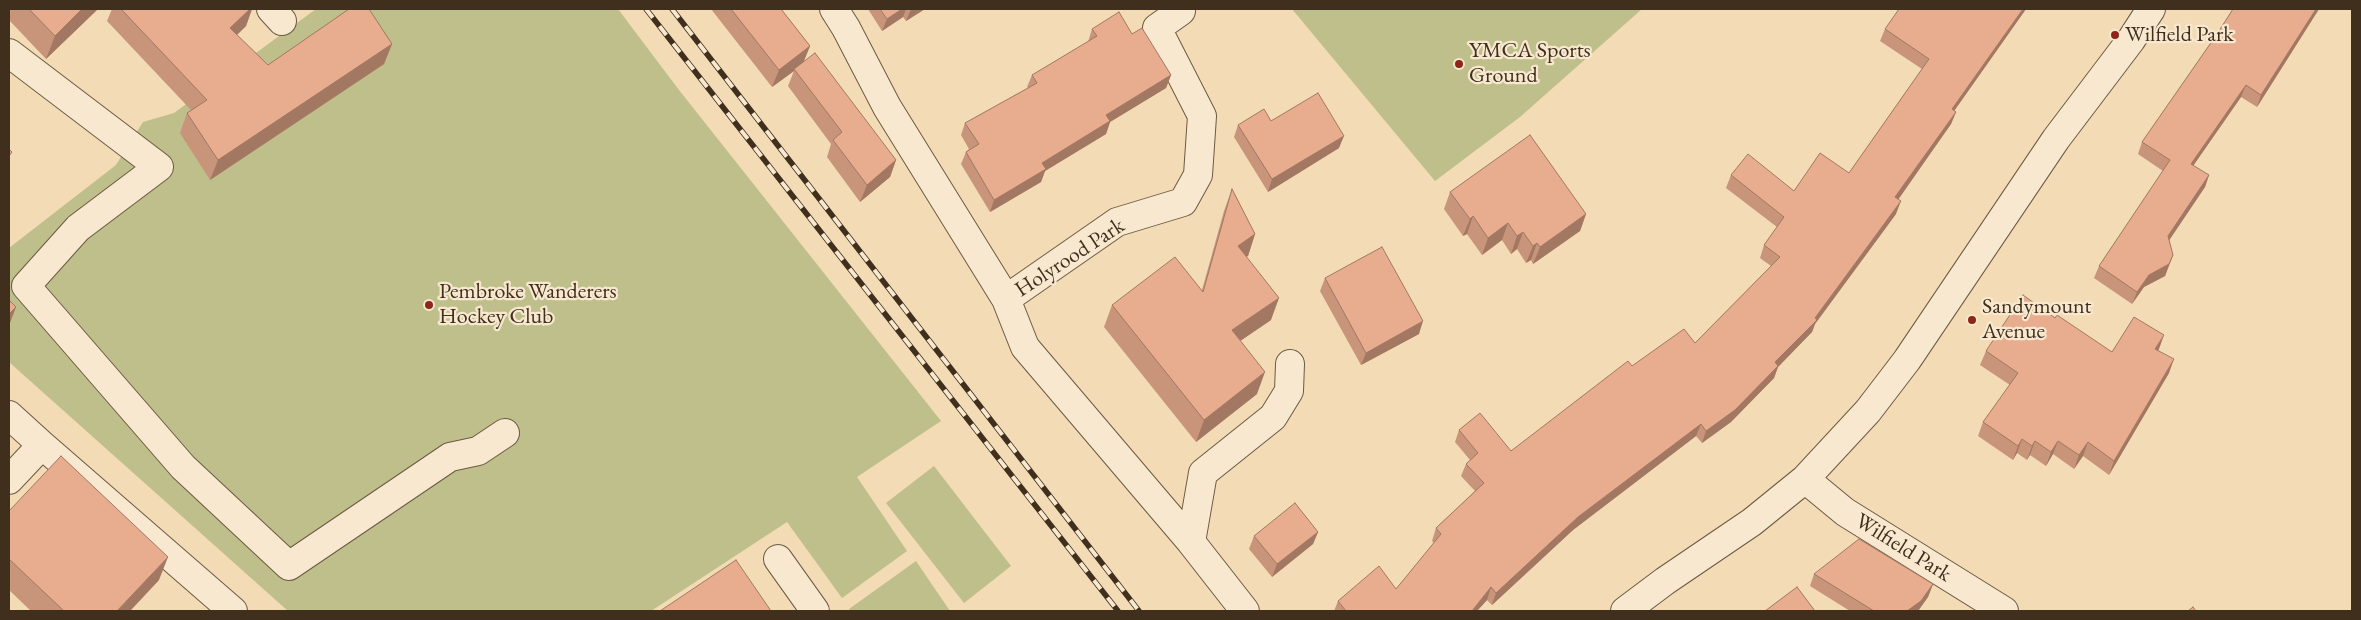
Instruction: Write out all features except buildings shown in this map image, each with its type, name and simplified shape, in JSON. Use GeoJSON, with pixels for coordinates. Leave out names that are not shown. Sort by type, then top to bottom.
{"type":"FeatureCollection","features":[{"type":"Feature","properties":{"kind":"street","name":"Holyrood Park"},"geometry":{"type":"LineString","coordinates":[[834,9],[846,28],[887,107],[1006,299],[1025,347],[1191,542],[1244,611]]}},
{"type":"Feature","properties":{"kind":"street"},"geometry":{"type":"LineString","coordinates":[[1626,611],[1665,581],[1752,522],[1805,479],[1885,390],[2056,140],[2131,40],[2151,9]]}},
{"type":"Feature","properties":{"kind":"street","name":"Holyrood Park"},"geometry":{"type":"LineString","coordinates":[[1006,299],[1086,246],[1118,222],[1183,202],[1198,175],[1202,116],[1156,28],[1181,11]]}},
{"type":"Feature","properties":{"kind":"street"},"geometry":{"type":"LineString","coordinates":[[9,53],[159,167],[78,228],[26,286],[183,467],[289,566],[450,457],[478,451],[505,433]]}},
{"type":"Feature","properties":{"kind":"street"},"geometry":{"type":"LineString","coordinates":[[1191,542],[1203,473],[1273,417],[1289,391],[1290,364]]}},
{"type":"Feature","properties":{"kind":"street"},"geometry":{"type":"LineString","coordinates":[[9,415],[233,611]]}},
{"type":"Feature","properties":{"kind":"street"},"geometry":{"type":"LineString","coordinates":[[9,480],[42,444]]}},
{"type":"Feature","properties":{"kind":"street","name":"Wilfield Park"},"geometry":{"type":"LineString","coordinates":[[1805,479],[1845,512],[2004,611]]}},
{"type":"Feature","properties":{"kind":"street"},"geometry":{"type":"LineString","coordinates":[[778,558],[815,611]]}},
{"type":"Feature","properties":{"kind":"green space","name":"Pembroke Wanderers Hockey Club"},"geometry":{"type":"Polygon","coordinates":[[[316,9],[618,9],[679,90],[941,421],[857,477],[907,551],[842,598],[787,522],[651,611],[288,611],[9,362],[9,248],[116,165],[143,122],[174,113],[316,9]]]}},
{"type":"Feature","properties":{"kind":"green space","name":"YMCA Sports Ground"},"geometry":{"type":"Polygon","coordinates":[[[1292,9],[1642,9],[1520,117],[1435,181],[1292,9]]]}},
{"type":"Feature","properties":{"kind":"green space"},"geometry":{"type":"Polygon","coordinates":[[[934,466],[1011,566],[964,603],[886,503],[934,466]]]}},
{"type":"Feature","properties":{"kind":"green space"},"geometry":{"type":"Polygon","coordinates":[[[916,561],[950,611],[851,611],[849,609],[916,561]]]}},
{"type":"Feature","properties":{"kind":"railway"},"geometry":{"type":"LineString","coordinates":[[646,9],[1118,611]]}},
{"type":"Feature","properties":{"kind":"railway"},"geometry":{"type":"LineString","coordinates":[[672,9],[1139,611]]}},
{"type":"Feature","properties":{"kind":"place","name":"Wilfield Park"},"geometry":{"type":"Point","coordinates":[2115,35]}},
{"type":"Feature","properties":{"kind":"place","name":"YMCA Sports Ground"},"geometry":{"type":"Point","coordinates":[1459,64]}},
{"type":"Feature","properties":{"kind":"place","name":"Pembroke Wanderers Hockey Club"},"geometry":{"type":"Point","coordinates":[429,305]}},
{"type":"Feature","properties":{"kind":"place","name":"Sandymount Avenue"},"geometry":{"type":"Point","coordinates":[1972,320]}}]}
